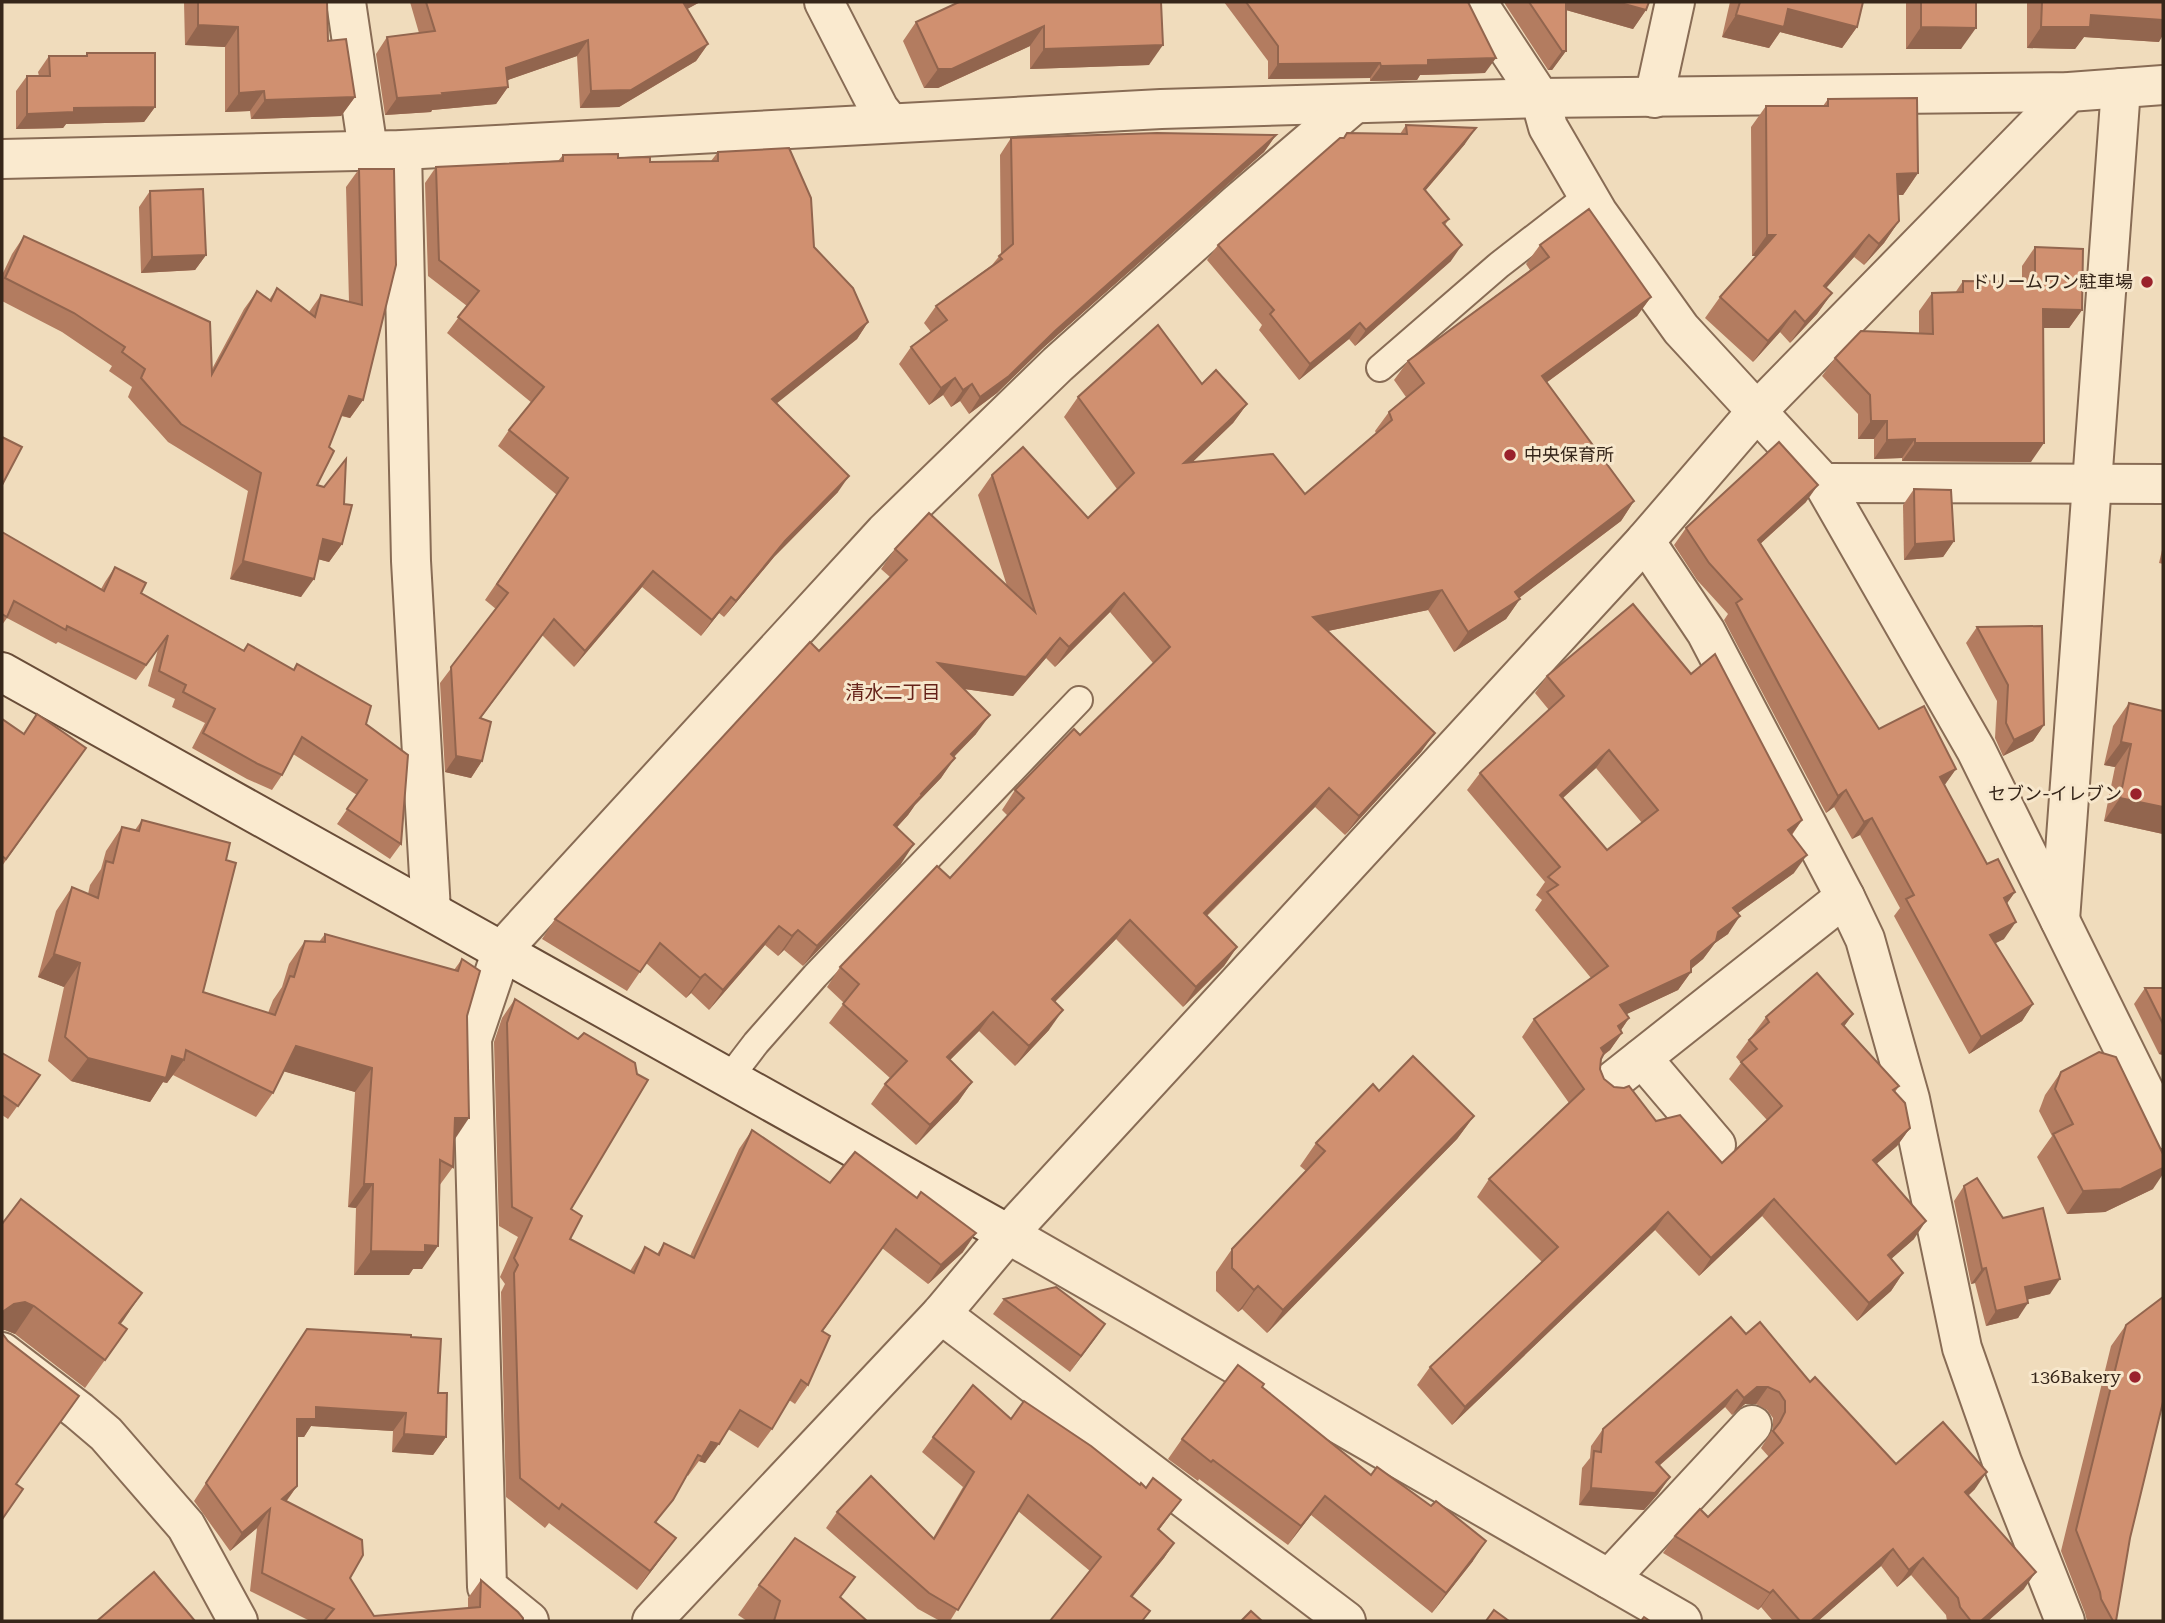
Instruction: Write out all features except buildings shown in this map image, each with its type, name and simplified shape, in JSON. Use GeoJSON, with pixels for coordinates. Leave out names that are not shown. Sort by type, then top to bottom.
{"type":"FeatureCollection","features":[{"type":"Feature","properties":{"kind":"street"},"geometry":{"type":"LineString","coordinates":[[346,2],[385,150],[431,911]]}},
{"type":"Feature","properties":{"kind":"street"},"geometry":{"type":"LineString","coordinates":[[824,2],[879,109],[890,123]]}},
{"type":"Feature","properties":{"kind":"street"},"geometry":{"type":"LineString","coordinates":[[1477,2],[1540,98],[1548,127],[1598,214],[1681,329],[1823,483],[1976,750],[2163,1129]]}},
{"type":"Feature","properties":{"kind":"street"},"geometry":{"type":"LineString","coordinates":[[1654,98],[1675,2]]}},
{"type":"Feature","properties":{"kind":"street"},"geometry":{"type":"LineString","coordinates":[[2,159],[385,150],[1161,109],[1540,98],[2069,92],[2163,85]]}},
{"type":"Feature","properties":{"kind":"street"},"geometry":{"type":"LineString","coordinates":[[2060,922],[2121,88]]}},
{"type":"Feature","properties":{"kind":"street"},"geometry":{"type":"LineString","coordinates":[[652,1621],[942,1314],[1008,1234],[1646,541],[1757,411],[2069,92]]}},
{"type":"Feature","properties":{"kind":"street"},"geometry":{"type":"LineString","coordinates":[[529,1621],[487,1587],[472,1039],[502,950],[885,533],[1058,364],[1238,202],[1354,104]]}},
{"type":"Feature","properties":{"kind":"street"},"geometry":{"type":"LineString","coordinates":[[1823,483],[2163,484]]}},
{"type":"Feature","properties":{"kind":"street"},"geometry":{"type":"LineString","coordinates":[[1646,541],[1706,632],[1845,897],[1864,939],[1910,1099],[1962,1348],[2002,1462],[2065,1621]]}},
{"type":"Feature","properties":{"kind":"street"},"geometry":{"type":"LineString","coordinates":[[2,671],[1008,1234],[1682,1621]]}},
{"type":"Feature","properties":{"kind":"street"},"geometry":{"type":"LineString","coordinates":[[1609,1084],[1845,897]]}},
{"type":"Feature","properties":{"kind":"street"},"geometry":{"type":"LineString","coordinates":[[1642,1058],[1716,1145]]}},
{"type":"Feature","properties":{"kind":"street"},"geometry":{"type":"LineString","coordinates":[[942,1314],[1346,1621]]}},
{"type":"Feature","properties":{"kind":"street"},"geometry":{"type":"LineString","coordinates":[[2,1352],[79,1410],[106,1434],[186,1526],[238,1621]]}},
{"type":"Feature","properties":{"kind":"street"},"geometry":{"type":"LineString","coordinates":[[1609,1579],[1752,1425]]}},
{"type":"Feature","properties":{"kind":"lane"},"geometry":{"type":"LineString","coordinates":[[1380,368],[1499,265],[1588,196]]}},
{"type":"Feature","properties":{"kind":"lane"},"geometry":{"type":"LineString","coordinates":[[730,1077],[815,976],[1079,700]]}},
{"type":"Feature","properties":{"kind":"place","name":"ドリームワン駐車場"},"geometry":{"type":"Point","coordinates":[2147,282]}},
{"type":"Feature","properties":{"kind":"place","name":"中央保育所"},"geometry":{"type":"Point","coordinates":[1510,455]}},
{"type":"Feature","properties":{"kind":"place","name":"セブン-イレブン"},"geometry":{"type":"Point","coordinates":[2136,794]}},
{"type":"Feature","properties":{"kind":"place","name":"136Bakery"},"geometry":{"type":"Point","coordinates":[2135,1377]}},
{"type":"Feature","properties":{"kind":"district","name":"清水二丁目"},"geometry":{"type":"Point","coordinates":[893,692]}}]}
